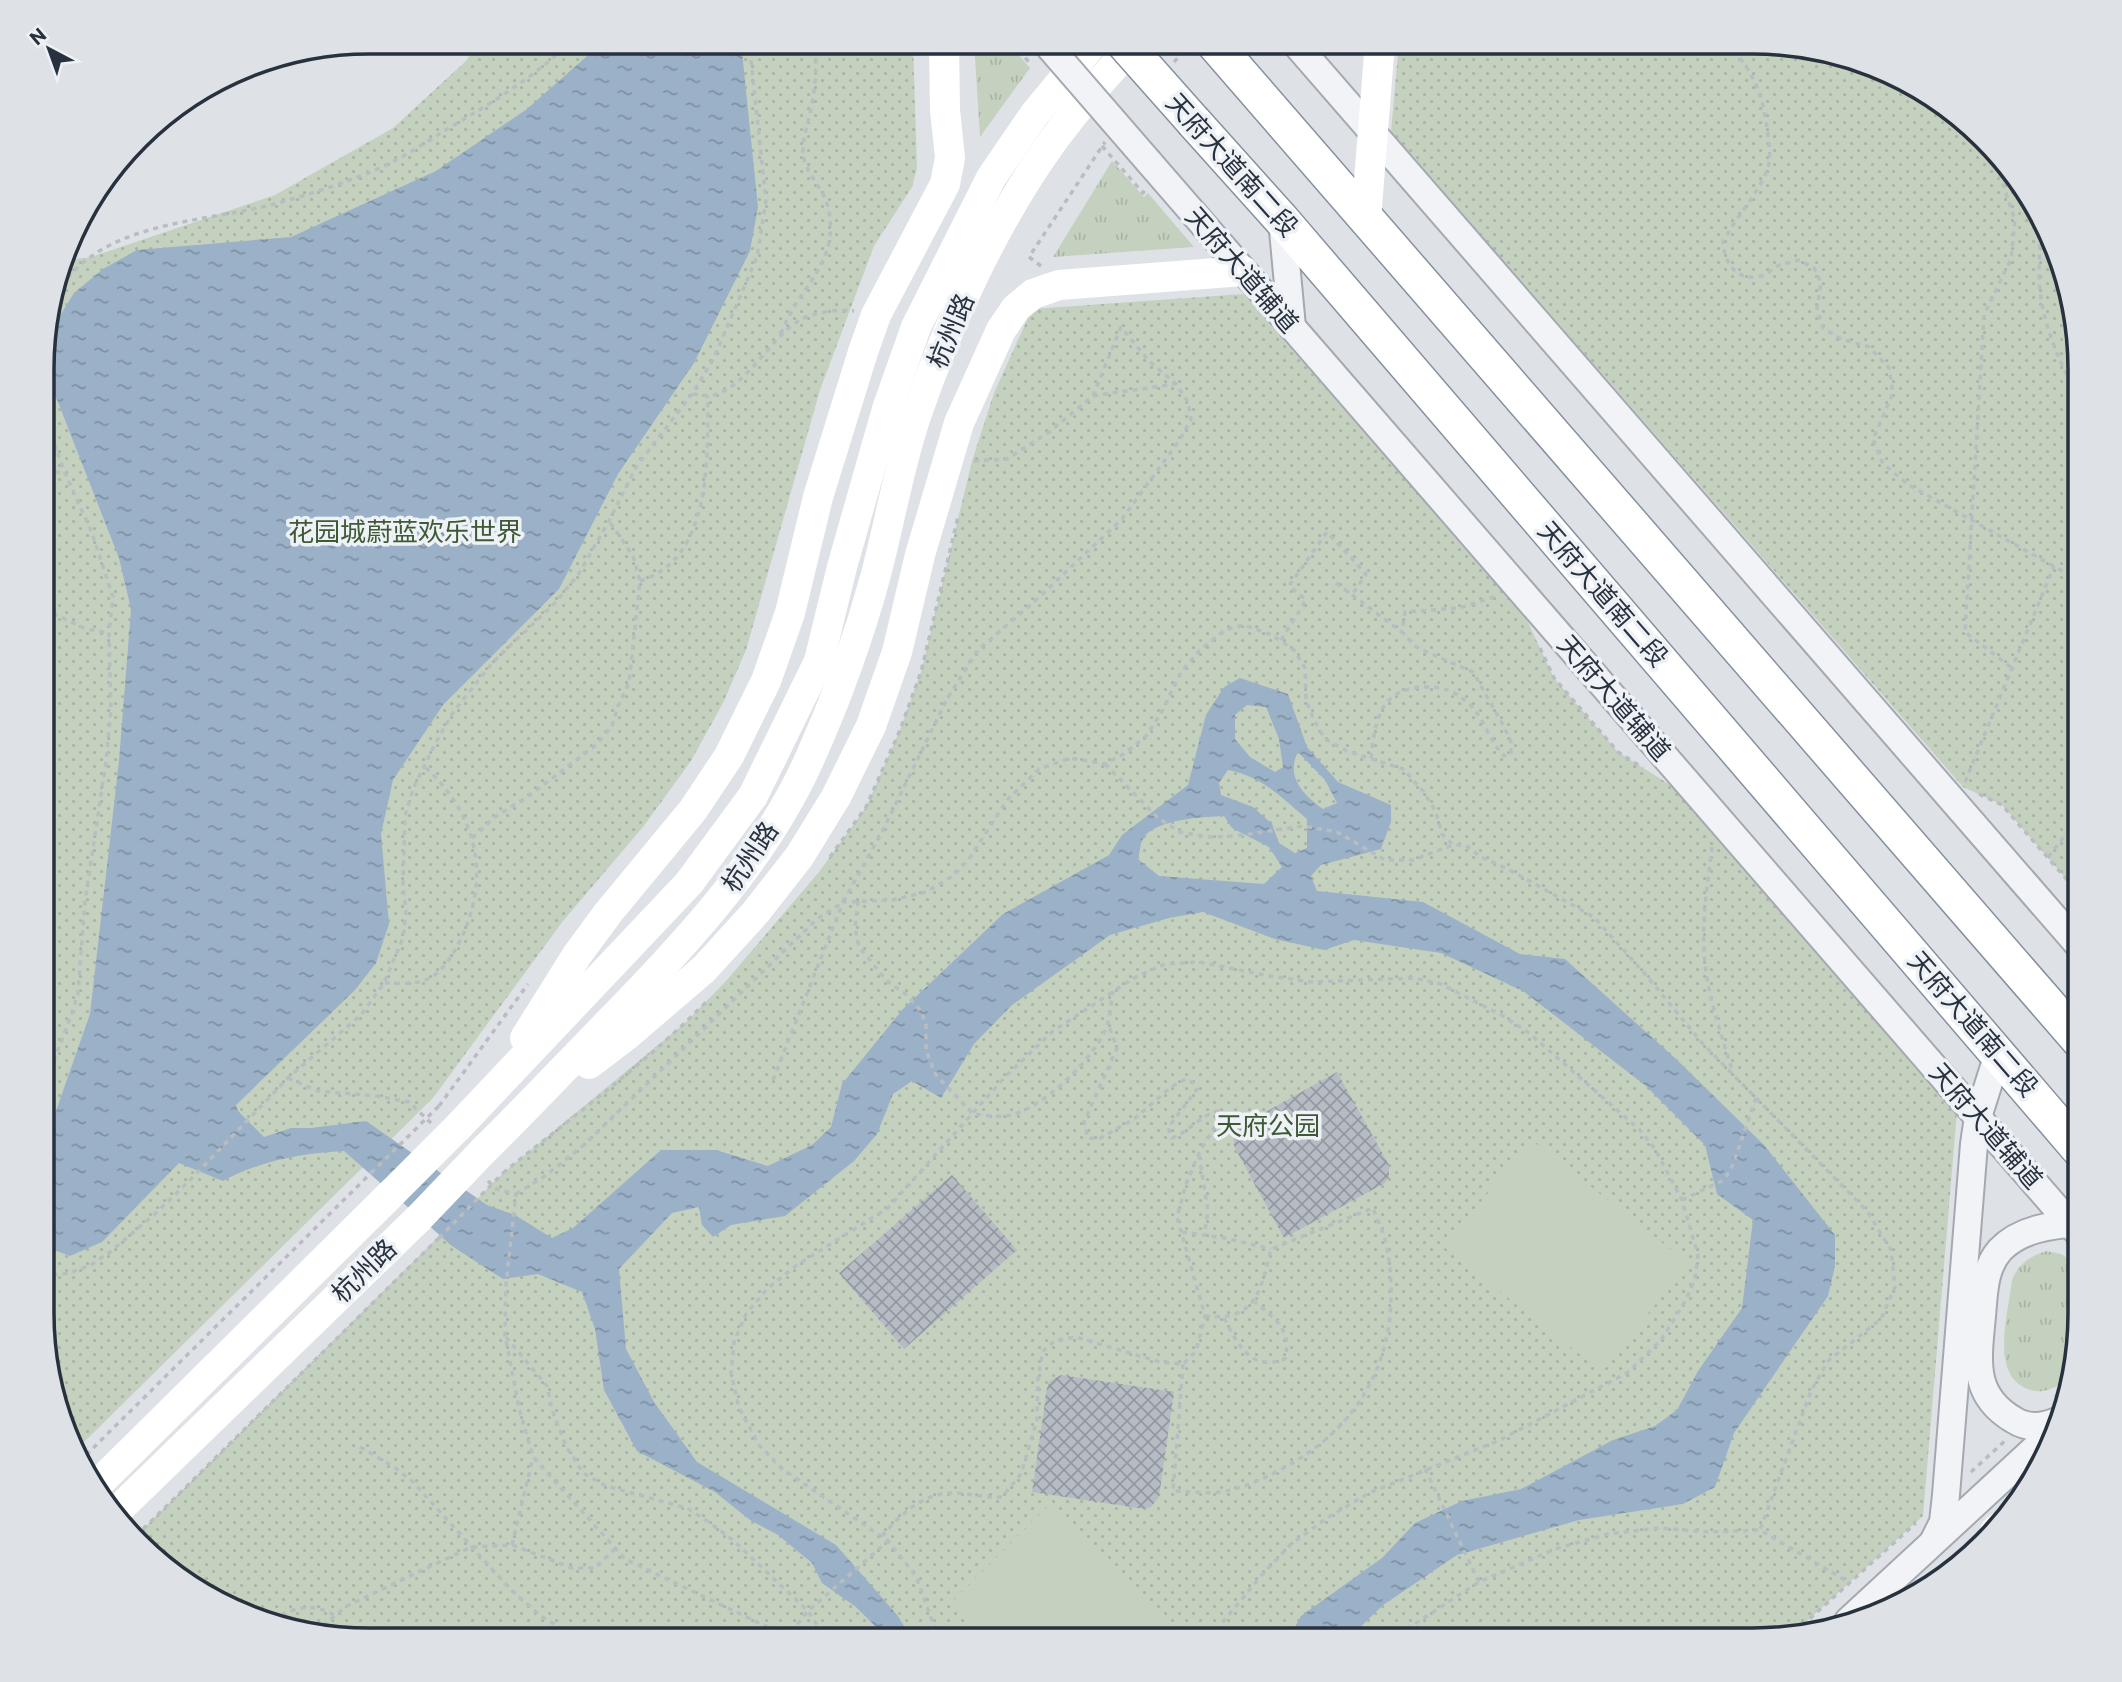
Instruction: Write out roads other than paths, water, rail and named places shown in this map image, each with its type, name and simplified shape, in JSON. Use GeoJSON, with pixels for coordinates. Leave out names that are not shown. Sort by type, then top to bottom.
{"type":"FeatureCollection","features":[{"type":"Feature","properties":{"kind":"highway","name":"天府大道南二段"},"geometry":{"type":"LineString","coordinates":[[1134,54],[1282,220],[2068,1136]]}},
{"type":"Feature","properties":{"kind":"highway"},"geometry":{"type":"LineString","coordinates":[[1224,55],[2068,1026]]}},
{"type":"Feature","properties":{"kind":"main road"},"geometry":{"type":"LineString","coordinates":[[487,1098],[577,955],[693,810],[729,756],[766,681],[790,613],[818,497],[846,400],[876,315],[945,184],[950,158],[945,110],[944,54]]}},
{"type":"Feature","properties":{"kind":"main road","name":"杭州路"},"geometry":{"type":"LineString","coordinates":[[102,1480],[382,1183],[445,1121],[487,1098],[689,883],[753,796],[819,661],[842,567],[887,408],[916,327],[990,178],[1034,115],[1084,54]]}},
{"type":"Feature","properties":{"kind":"main road","name":"杭州路"},"geometry":{"type":"LineString","coordinates":[[121,1507],[428,1228],[491,1167],[516,1119],[657,972],[718,903],[759,848],[809,760],[843,677],[874,582],[914,421],[979,266],[1015,198],[1054,138],[1125,54]]}},
{"type":"Feature","properties":{"kind":"main road"},"geometry":{"type":"LineString","coordinates":[[1366,219],[1379,54]]}},
{"type":"Feature","properties":{"kind":"main road"},"geometry":{"type":"LineString","coordinates":[[516,1119],[627,1035],[704,969],[755,913],[799,857],[836,797],[871,726],[897,652],[920,555],[959,422],[1001,330],[1016,308],[1033,294],[1059,285],[1243,271]]}},
{"type":"Feature","properties":{"kind":"street","name":"天府大道辅道"},"geometry":{"type":"LineString","coordinates":[[1039,54],[1149,162],[2068,1218]]}},
{"type":"Feature","properties":{"kind":"street"},"geometry":{"type":"LineString","coordinates":[[1304,54],[2068,933]]}},
{"type":"Feature","properties":{"kind":"street"},"geometry":{"type":"LineString","coordinates":[[1282,220],[1292,327]]}},
{"type":"Feature","properties":{"kind":"street"},"geometry":{"type":"LineString","coordinates":[[1933,1542],[1943,1521],[1947,1494],[1978,1117],[1998,1054]]}},
{"type":"Feature","properties":{"kind":"street"},"geometry":{"type":"LineString","coordinates":[[2047,1426],[2022,1425],[2000,1412],[1988,1399],[1981,1382],[1978,1361],[1985,1282],[1991,1264],[2000,1251],[2013,1240],[2028,1231],[2068,1228]]}},
{"type":"Feature","properties":{"kind":"street"},"geometry":{"type":"LineString","coordinates":[[1862,1608],[2038,1445]]}},
{"type":"Feature","properties":{"kind":"water"},"geometry":{"type":"Polygon","coordinates":[[[589,54],[742,54],[758,207],[750,251],[694,363],[618,474],[559,589],[443,705],[393,780],[381,834],[389,924],[376,963],[355,990],[236,1105],[238,1111],[264,1137],[291,1128],[366,1121],[487,1205],[515,1215],[552,1238],[573,1228],[661,1150],[716,1150],[768,1166],[812,1145],[831,1127],[842,1084],[903,1009],[1003,914],[1109,855],[1122,835],[1188,785],[1206,715],[1224,687],[1240,678],[1288,694],[1307,747],[1338,782],[1391,805],[1391,822],[1381,849],[1321,865],[1311,876],[1317,891],[1423,902],[1520,954],[1565,959],[1676,1059],[1764,1145],[1835,1235],[1835,1266],[1828,1296],[1734,1433],[1715,1487],[1683,1504],[1579,1520],[1457,1555],[1383,1605],[1359,1628],[1294,1628],[1301,1616],[1382,1558],[1415,1523],[1462,1501],[1521,1489],[1613,1440],[1655,1426],[1677,1410],[1698,1371],[1742,1308],[1753,1220],[1717,1194],[1705,1145],[1646,1086],[1523,991],[1441,953],[1354,940],[1324,950],[1275,939],[1203,912],[1169,918],[1110,935],[1012,1005],[974,1044],[941,1098],[912,1081],[893,1094],[877,1134],[854,1161],[785,1216],[731,1225],[713,1237],[702,1225],[699,1207],[672,1213],[619,1269],[626,1349],[654,1402],[697,1462],[836,1545],[898,1616],[905,1628],[877,1628],[856,1607],[822,1583],[812,1563],[778,1535],[750,1520],[715,1492],[637,1451],[604,1390],[595,1329],[582,1292],[538,1274],[503,1279],[452,1246],[344,1151],[282,1159],[251,1168],[223,1181],[179,1163],[102,1242],[70,1256],[54,1250],[54,1117],[90,1014],[119,761],[131,609],[119,558],[54,392],[59,318],[74,293],[103,269],[137,250],[291,237],[436,171],[527,109],[589,54]],[[1247,705],[1235,715],[1235,739],[1250,757],[1275,772],[1283,767],[1279,739],[1266,707],[1247,705]],[[1298,752],[1294,769],[1298,785],[1323,809],[1337,803],[1325,780],[1298,752]],[[1228,770],[1219,783],[1221,795],[1253,807],[1272,824],[1279,843],[1295,853],[1307,848],[1307,819],[1262,783],[1228,770]],[[1224,816],[1181,820],[1159,826],[1144,837],[1138,859],[1159,876],[1264,884],[1282,867],[1269,847],[1232,828],[1224,816]]]}},
{"type":"Feature","properties":{"kind":"park label","name":"花园城蔚蓝欢乐世界"},"geometry":{"type":"Point","coordinates":[405,532]}},
{"type":"Feature","properties":{"kind":"park label","name":"天府公园"},"geometry":{"type":"Point","coordinates":[1268,1126]}}]}
